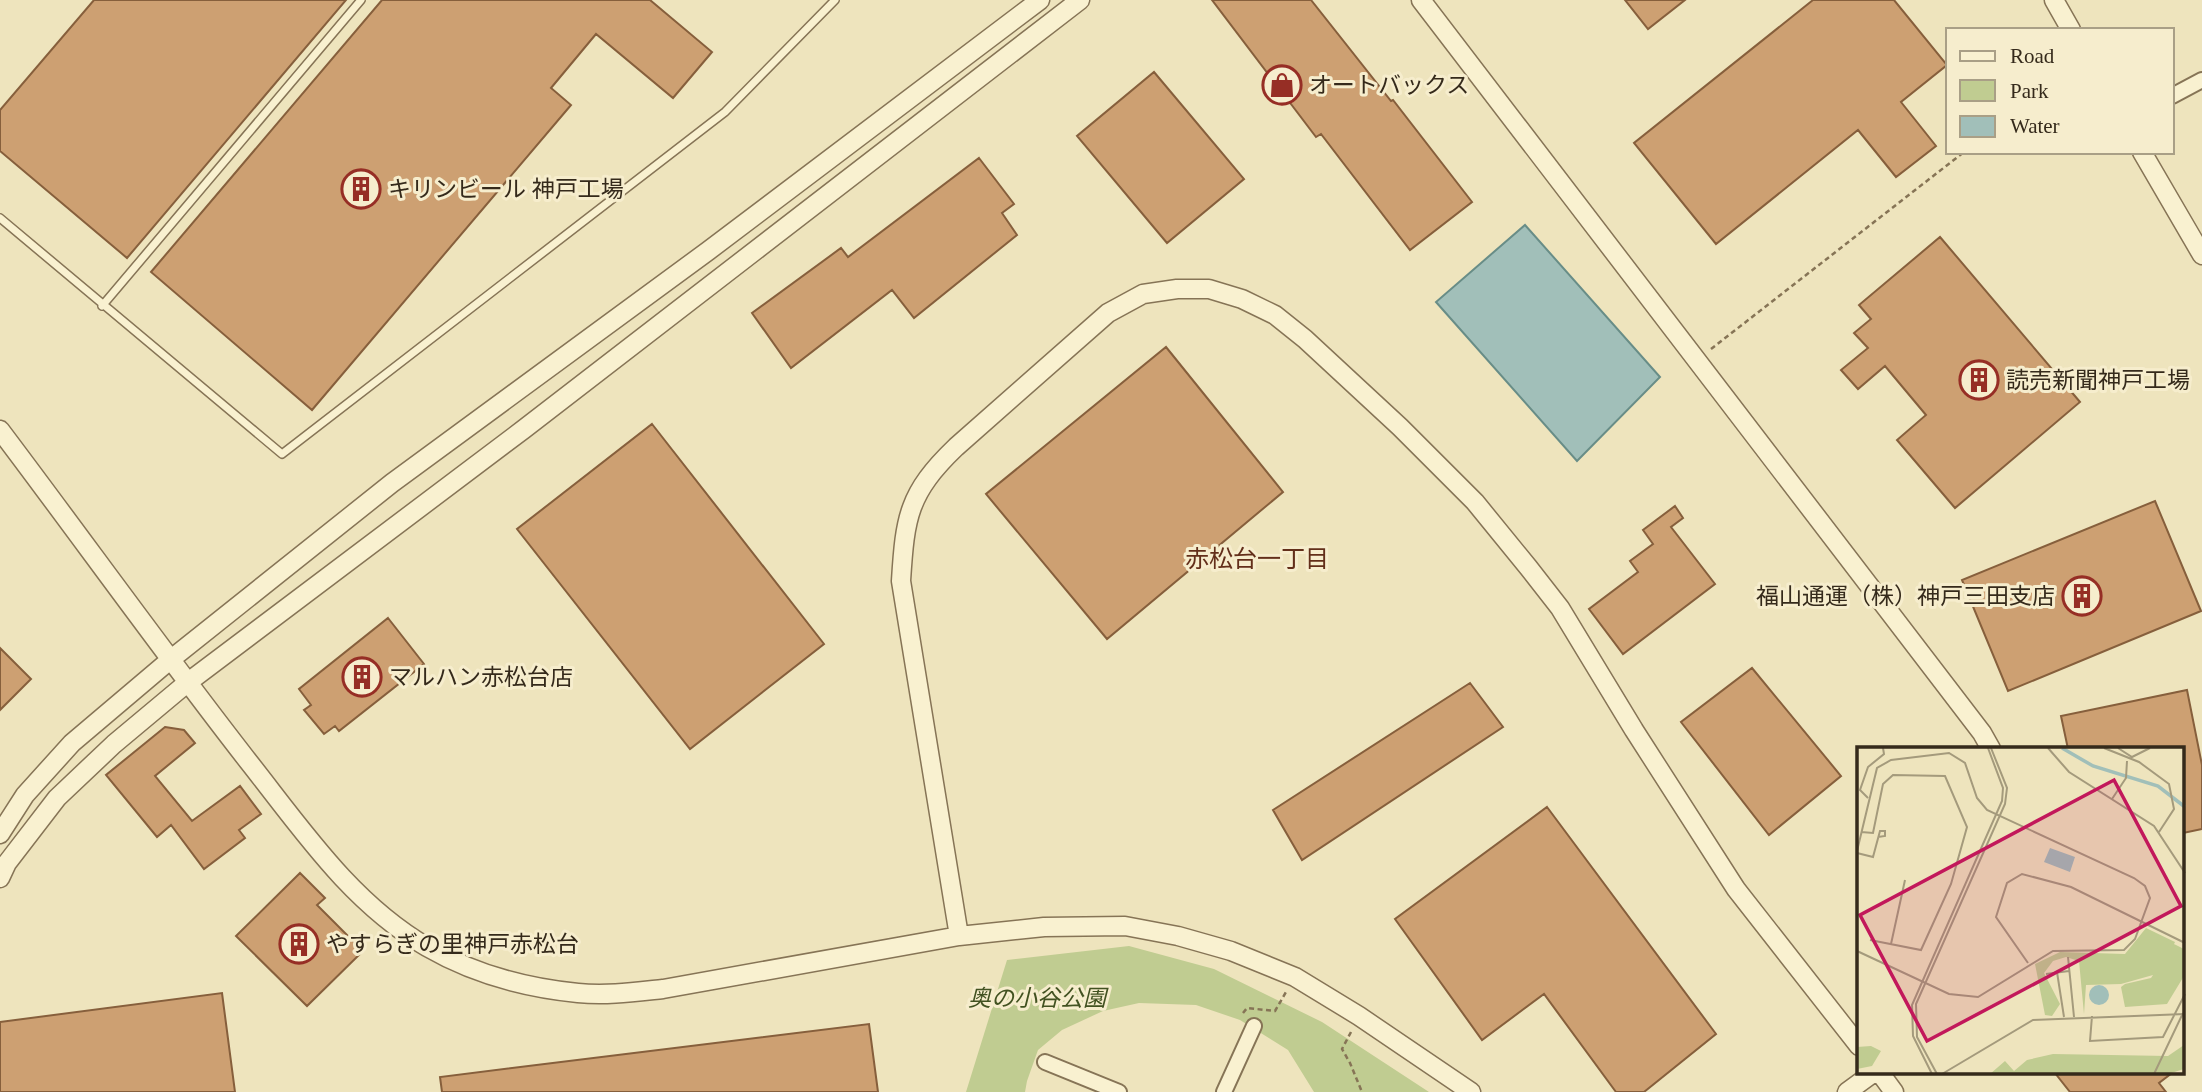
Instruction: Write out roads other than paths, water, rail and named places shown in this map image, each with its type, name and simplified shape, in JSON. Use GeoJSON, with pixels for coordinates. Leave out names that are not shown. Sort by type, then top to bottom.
{"type":"FeatureCollection","features":[{"type":"Feature","properties":{"kind":"street"},"geometry":{"type":"LineString","coordinates":[[0,834],[25,795],[72,743],[170,660],[392,483],[708,251],[1040,0]]}},
{"type":"Feature","properties":{"kind":"street"},"geometry":{"type":"LineString","coordinates":[[0,878],[8,863],[57,798],[114,744],[187,682],[524,429],[1080,0]]}},
{"type":"Feature","properties":{"kind":"street"},"geometry":{"type":"LineString","coordinates":[[1421,0],[1982,733],[1990,747]]}},
{"type":"Feature","properties":{"kind":"street"},"geometry":{"type":"LineString","coordinates":[[2054,0],[2070,28]]}},
{"type":"Feature","properties":{"kind":"street"},"geometry":{"type":"LineString","coordinates":[[2174,95],[2202,80]]}},
{"type":"Feature","properties":{"kind":"street"},"geometry":{"type":"LineString","coordinates":[[2143,154],[2202,256]]}},
{"type":"Feature","properties":{"kind":"street"},"geometry":{"type":"LineString","coordinates":[[959,936],[901,581],[904,532],[915,499],[932,470],[1108,313],[1143,294],[1177,289],[1209,289],[1242,299],[1275,315],[1305,339],[1400,427],[1475,502],[1560,608],[1736,889],[1857,1043]]}},
{"type":"Feature","properties":{"kind":"street"},"geometry":{"type":"LineString","coordinates":[[0,430],[170,660],[319,851],[384,917],[426,946],[461,964],[500,978],[580,993],[663,989],[959,936],[1044,927],[1125,926],[1178,936],[1231,951],[1295,977],[1360,1016],[1471,1092]]}},
{"type":"Feature","properties":{"kind":"street"},"geometry":{"type":"LineString","coordinates":[[1224,1092],[1254,1026]]}},
{"type":"Feature","properties":{"kind":"street"},"geometry":{"type":"LineString","coordinates":[[1045,1062],[1119,1092]]}},
{"type":"Feature","properties":{"kind":"street"},"geometry":{"type":"LineString","coordinates":[[1847,1092],[1872,1074]]}},
{"type":"Feature","properties":{"kind":"street"},"geometry":{"type":"LineString","coordinates":[[1881,1074],[1894,1092]]}},
{"type":"Feature","properties":{"kind":"lane"},"geometry":{"type":"LineString","coordinates":[[102,306],[361,0]]}},
{"type":"Feature","properties":{"kind":"lane"},"geometry":{"type":"LineString","coordinates":[[0,219],[282,454],[725,112],[835,0]]}},
{"type":"Feature","properties":{"kind":"water"},"geometry":{"type":"Polygon","coordinates":[[[1525,225],[1660,377],[1577,461],[1436,302],[1525,225]]]}},
{"type":"Feature","properties":{"kind":"place","name":"オートバックス"},"geometry":{"type":"Point","coordinates":[1282,85]}},
{"type":"Feature","properties":{"kind":"place","name":"キリンビール 神戸工場"},"geometry":{"type":"Point","coordinates":[361,189]}},
{"type":"Feature","properties":{"kind":"place","name":"読売新聞神戸工場"},"geometry":{"type":"Point","coordinates":[1979,380]}},
{"type":"Feature","properties":{"kind":"place","name":"福山通運（株）神戸三田支店"},"geometry":{"type":"Point","coordinates":[2082,596]}},
{"type":"Feature","properties":{"kind":"place","name":"マルハン赤松台店"},"geometry":{"type":"Point","coordinates":[362,677]}},
{"type":"Feature","properties":{"kind":"place","name":"やすらぎの里神戸赤松台"},"geometry":{"type":"Point","coordinates":[299,944]}},
{"type":"Feature","properties":{"kind":"district","name":"赤松台一丁目"},"geometry":{"type":"Point","coordinates":[1257,559]}},
{"type":"Feature","properties":{"kind":"park label","name":"奥の小谷公園"},"geometry":{"type":"Point","coordinates":[1037,998]}}]}
